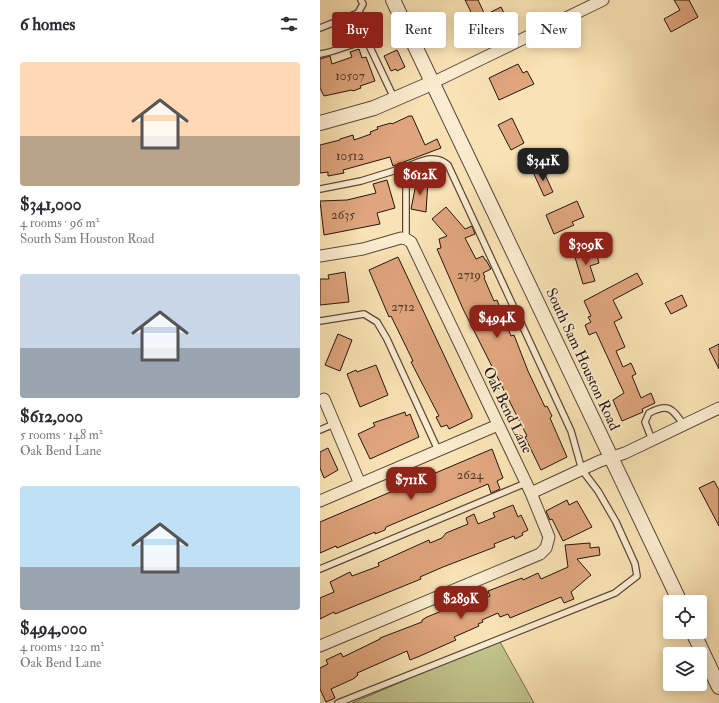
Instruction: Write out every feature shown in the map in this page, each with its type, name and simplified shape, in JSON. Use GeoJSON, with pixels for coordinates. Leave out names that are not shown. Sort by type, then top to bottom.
{"type":"FeatureCollection","features":[{"type":"Feature","properties":{"kind":"street","name":"South Sam Houston Road"},"geometry":{"type":"LineString","coordinates":[[393,0],[677,595]]}},
{"type":"Feature","properties":{"kind":"street"},"geometry":{"type":"LineString","coordinates":[[320,123],[360,113],[395,100],[603,0]]}},
{"type":"Feature","properties":{"kind":"street"},"geometry":{"type":"LineString","coordinates":[[320,256],[363,249],[401,238],[406,238]]}},
{"type":"Feature","properties":{"kind":"street","name":"Oak Bend Lane"},"geometry":{"type":"LineString","coordinates":[[320,646],[540,554],[546,548],[549,537],[531,493],[414,246],[406,238]]}},
{"type":"Feature","properties":{"kind":"street"},"geometry":{"type":"LineString","coordinates":[[324,399],[360,484]]}},
{"type":"Feature","properties":{"kind":"street"},"geometry":{"type":"LineString","coordinates":[[531,493],[600,461],[611,458],[652,440],[719,408]]}},
{"type":"Feature","properties":{"kind":"street"},"geometry":{"type":"LineString","coordinates":[[320,501],[498,425]]}},
{"type":"Feature","properties":{"kind":"street"},"geometry":{"type":"LineString","coordinates":[[697,639],[719,687]]}},
{"type":"Feature","properties":{"kind":"lane"},"geometry":{"type":"LineString","coordinates":[[320,28],[358,13],[363,4],[361,0]]}},
{"type":"Feature","properties":{"kind":"lane"},"geometry":{"type":"LineString","coordinates":[[320,54],[331,52],[358,42],[367,42],[395,100]]}},
{"type":"Feature","properties":{"kind":"lane"},"geometry":{"type":"LineString","coordinates":[[320,189],[361,181],[433,158],[442,159],[448,165],[571,431],[582,470],[598,491],[616,522],[635,564],[637,576],[615,593],[338,703]]}},
{"type":"Feature","properties":{"kind":"lane"},"geometry":{"type":"LineString","coordinates":[[403,168],[406,180],[406,238]]}},
{"type":"Feature","properties":{"kind":"lane"},"geometry":{"type":"LineString","coordinates":[[320,321],[364,314],[377,322],[387,339],[438,450]]}},
{"type":"Feature","properties":{"kind":"lane"},"geometry":{"type":"LineString","coordinates":[[652,440],[645,422],[649,413],[656,409],[674,410],[683,424]]}},
{"type":"Feature","properties":{"kind":"lane"},"geometry":{"type":"LineString","coordinates":[[320,430],[334,424]]}},
{"type":"Feature","properties":{"kind":"lane"},"geometry":{"type":"LineString","coordinates":[[320,569],[526,483]]}},
{"type":"Feature","properties":{"kind":"green space"},"geometry":{"type":"Polygon","coordinates":[[[499,640],[534,703],[352,703],[499,640]]]}},
{"type":"Feature","properties":{"kind":"building"},"geometry":{"type":"Polygon","coordinates":[[[465,0],[478,0],[484,12],[471,12],[465,0]]]}},
{"type":"Feature","properties":{"kind":"building"},"geometry":{"type":"Polygon","coordinates":[[[674,0],[689,0],[698,17],[671,32],[664,19],[680,10],[674,0]]]}},
{"type":"Feature","properties":{"kind":"building"},"geometry":{"type":"Polygon","coordinates":[[[501,7],[504,12],[491,12],[501,7]]]}},
{"type":"Feature","properties":{"kind":"building"},"geometry":{"type":"Polygon","coordinates":[[[359,49],[362,58],[366,57],[375,81],[360,86],[361,88],[353,91],[324,96],[320,88],[320,59],[330,56],[332,64],[352,57],[350,52],[359,49]]]}},
{"type":"Feature","properties":{"kind":"building"},"geometry":{"type":"Polygon","coordinates":[[[397,50],[405,67],[397,71],[396,69],[391,71],[384,56],[397,50]]]}},
{"type":"Feature","properties":{"kind":"building"},"geometry":{"type":"Polygon","coordinates":[[[518,64],[523,73],[527,71],[534,84],[499,100],[489,78],[518,64]]]}},
{"type":"Feature","properties":{"kind":"building"},"geometry":{"type":"Polygon","coordinates":[[[412,116],[425,145],[437,139],[441,148],[393,166],[390,157],[343,170],[344,173],[328,176],[328,172],[320,173],[320,145],[353,135],[354,140],[371,134],[370,132],[378,129],[377,127],[392,124],[412,116]]]}},
{"type":"Feature","properties":{"kind":"building"},"geometry":{"type":"Polygon","coordinates":[[[512,118],[524,143],[511,150],[498,125],[512,118]]]}},
{"type":"Feature","properties":{"kind":"building"},"geometry":{"type":"Polygon","coordinates":[[[542,168],[553,192],[544,196],[533,172],[542,168]]]}},
{"type":"Feature","properties":{"kind":"building"},"geometry":{"type":"Polygon","coordinates":[[[417,179],[428,181],[426,212],[411,209],[417,179]]]}},
{"type":"Feature","properties":{"kind":"building"},"geometry":{"type":"Polygon","coordinates":[[[387,180],[395,208],[377,213],[380,224],[324,235],[320,201],[347,200],[376,193],[373,184],[387,180]]]}},
{"type":"Feature","properties":{"kind":"building"},"geometry":{"type":"Polygon","coordinates":[[[577,201],[584,217],[572,222],[574,225],[554,234],[546,215],[577,201]]]}},
{"type":"Feature","properties":{"kind":"building"},"geometry":{"type":"Polygon","coordinates":[[[446,207],[465,229],[472,226],[475,234],[465,238],[476,259],[483,256],[491,269],[483,273],[484,278],[494,301],[497,300],[511,336],[514,335],[528,371],[545,407],[547,406],[552,416],[550,418],[567,457],[541,470],[525,437],[527,436],[463,309],[437,249],[441,248],[439,239],[447,236],[432,219],[446,207]]]}},
{"type":"Feature","properties":{"kind":"building"},"geometry":{"type":"Polygon","coordinates":[[[587,250],[589,257],[597,255],[599,263],[590,266],[595,281],[583,284],[574,254],[587,250]]]}},
{"type":"Feature","properties":{"kind":"building"},"geometry":{"type":"Polygon","coordinates":[[[398,257],[472,415],[472,418],[449,429],[447,425],[441,427],[436,417],[439,416],[411,362],[413,361],[391,316],[389,317],[369,270],[398,257]]]}},
{"type":"Feature","properties":{"kind":"building"},"geometry":{"type":"Polygon","coordinates":[[[345,272],[349,302],[320,305],[320,279],[329,279],[328,275],[345,272]]]}},
{"type":"Feature","properties":{"kind":"building"},"geometry":{"type":"Polygon","coordinates":[[[637,273],[643,284],[613,300],[622,318],[614,322],[625,347],[616,351],[623,367],[631,363],[636,374],[632,376],[641,398],[651,393],[655,403],[642,409],[643,412],[622,421],[613,400],[624,393],[596,332],[589,335],[585,325],[591,322],[588,317],[591,316],[584,301],[637,273]]]}},
{"type":"Feature","properties":{"kind":"building"},"geometry":{"type":"Polygon","coordinates":[[[682,295],[687,306],[671,314],[665,303],[682,295]]]}},
{"type":"Feature","properties":{"kind":"building"},"geometry":{"type":"Polygon","coordinates":[[[338,334],[352,340],[340,371],[325,365],[338,334]]]}},
{"type":"Feature","properties":{"kind":"building"},"geometry":{"type":"Polygon","coordinates":[[[719,344],[719,369],[709,349],[719,344]]]}},
{"type":"Feature","properties":{"kind":"building"},"geometry":{"type":"Polygon","coordinates":[[[376,365],[388,395],[360,407],[347,374],[376,365]]]}},
{"type":"Feature","properties":{"kind":"building"},"geometry":{"type":"Polygon","coordinates":[[[405,412],[406,416],[410,414],[419,437],[370,459],[358,434],[375,426],[373,423],[405,412]]]}},
{"type":"Feature","properties":{"kind":"building"},"geometry":{"type":"Polygon","coordinates":[[[328,448],[338,470],[324,478],[320,468],[320,452],[328,448]]]}},
{"type":"Feature","properties":{"kind":"building"},"geometry":{"type":"Polygon","coordinates":[[[492,449],[503,478],[497,481],[500,489],[491,493],[488,484],[386,527],[385,530],[375,534],[375,532],[337,548],[336,546],[320,553],[320,522],[492,449]]]}},
{"type":"Feature","properties":{"kind":"building"},"geometry":{"type":"Polygon","coordinates":[[[714,481],[719,490],[719,526],[699,488],[714,481]]]}},
{"type":"Feature","properties":{"kind":"building"},"geometry":{"type":"Polygon","coordinates":[[[567,500],[569,505],[577,501],[592,527],[563,541],[552,519],[550,520],[546,511],[567,500]]]}},
{"type":"Feature","properties":{"kind":"building"},"geometry":{"type":"Polygon","coordinates":[[[513,505],[518,517],[521,515],[528,530],[522,533],[523,535],[515,539],[514,536],[494,544],[495,547],[443,567],[420,577],[421,579],[335,614],[334,612],[320,619],[320,598],[334,592],[330,582],[350,572],[352,576],[379,566],[378,563],[429,540],[430,543],[442,538],[446,533],[468,524],[466,518],[474,514],[478,524],[495,517],[493,513],[513,505]]]}},
{"type":"Feature","properties":{"kind":"building"},"geometry":{"type":"Polygon","coordinates":[[[590,543],[590,548],[599,547],[600,555],[577,559],[591,575],[571,592],[574,599],[564,603],[561,597],[510,618],[508,614],[500,617],[498,613],[482,620],[483,622],[478,624],[479,626],[454,637],[456,640],[420,656],[410,660],[407,651],[357,673],[358,675],[353,679],[331,689],[335,698],[326,702],[320,689],[320,668],[328,664],[326,660],[341,653],[343,657],[380,638],[422,622],[422,620],[427,617],[468,600],[470,604],[490,596],[488,591],[522,578],[523,580],[538,573],[541,579],[568,567],[565,545],[590,543]]]}}]}
